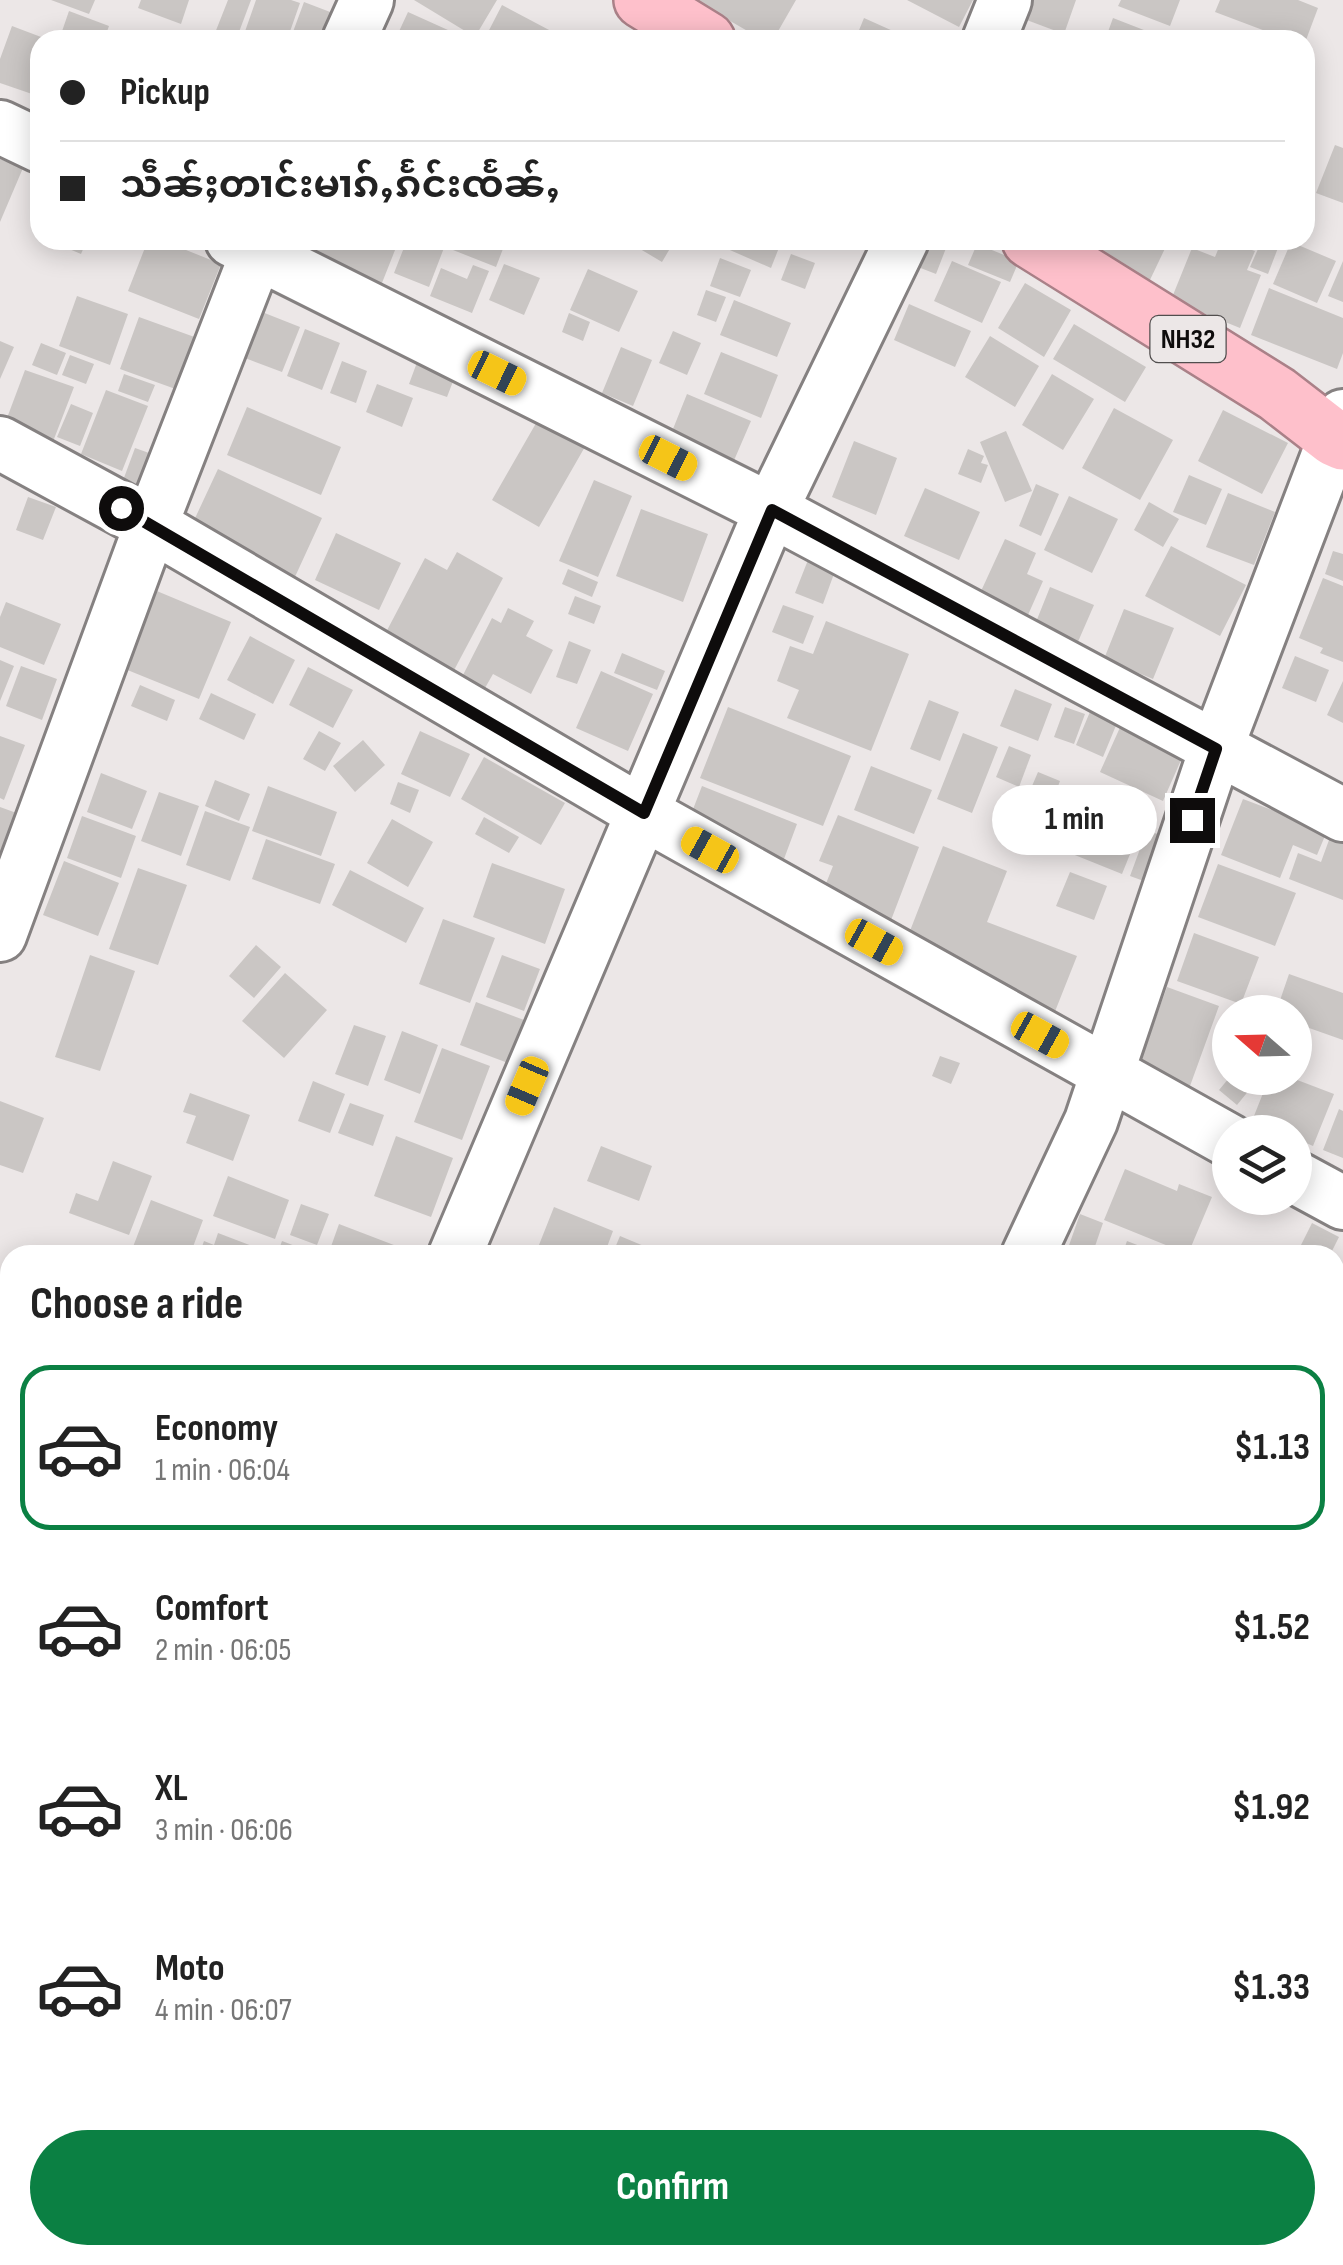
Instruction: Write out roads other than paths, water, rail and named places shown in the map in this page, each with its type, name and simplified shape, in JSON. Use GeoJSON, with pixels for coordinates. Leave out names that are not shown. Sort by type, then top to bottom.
{"type":"FeatureCollection","features":[{"type":"Feature","properties":{"kind":"highway"},"geometry":{"type":"LineString","coordinates":[[642,0],[691,30]]}},
{"type":"Feature","properties":{"kind":"highway","name":"NH32"},"geometry":{"type":"LineString","coordinates":[[1046,250],[1340,432]]}},
{"type":"Feature","properties":{"kind":"street"},"geometry":{"type":"LineString","coordinates":[[354,30],[367,0]]}},
{"type":"Feature","properties":{"kind":"street"},"geometry":{"type":"LineString","coordinates":[[993,30],[1005,0]]}},
{"type":"Feature","properties":{"kind":"street"},"geometry":{"type":"LineString","coordinates":[[0,127],[30,141]]}},
{"type":"Feature","properties":{"kind":"street"},"geometry":{"type":"LineString","coordinates":[[0,935],[248,250]]}},
{"type":"Feature","properties":{"kind":"street"},"geometry":{"type":"LineString","coordinates":[[262,250],[772,510],[1343,815]]}},
{"type":"Feature","properties":{"kind":"street"},"geometry":{"type":"LineString","coordinates":[[459,1245],[772,510],[897,250]]}},
{"type":"Feature","properties":{"kind":"street"},"geometry":{"type":"LineString","coordinates":[[1033,1245],[1091,1121],[1216,749],[1340,432]]}},
{"type":"Feature","properties":{"kind":"street"},"geometry":{"type":"LineString","coordinates":[[0,443],[151,524],[644,813],[1212,1131]]}},
{"type":"Feature","properties":{"kind":"street"},"geometry":{"type":"LineString","coordinates":[[1312,1187],[1343,1204]]}}]}
